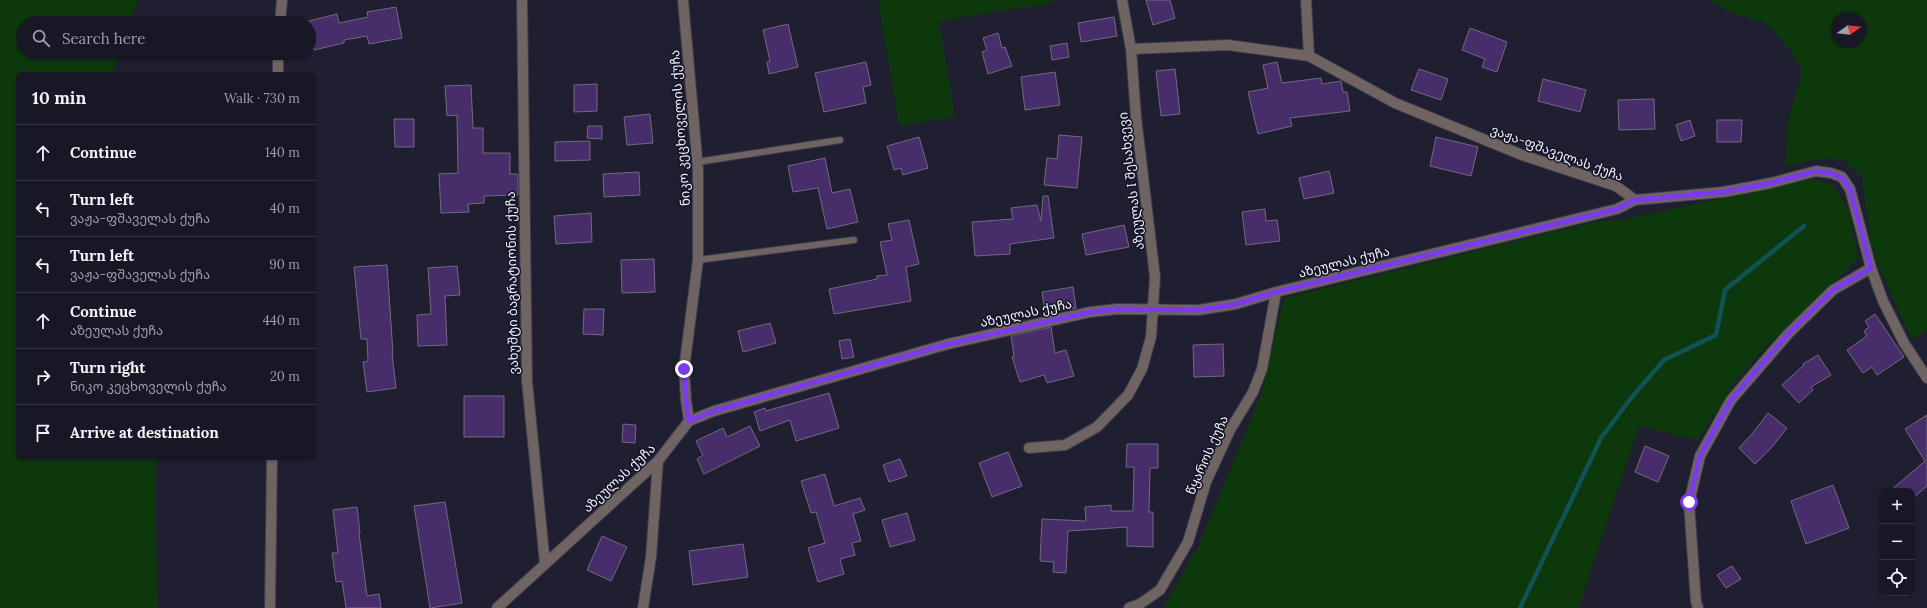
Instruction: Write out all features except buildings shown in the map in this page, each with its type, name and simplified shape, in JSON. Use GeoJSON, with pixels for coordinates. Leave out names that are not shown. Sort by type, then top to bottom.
{"type":"FeatureCollection","features":[{"type":"Feature","properties":{"kind":"street"},"geometry":{"type":"LineString","coordinates":[[281,16],[282,0]]}},
{"type":"Feature","properties":{"kind":"street","name":"ვახუშტი ბაგრატიონის ქუჩა"},"geometry":{"type":"LineString","coordinates":[[522,0],[527,381],[545,564]]}},
{"type":"Feature","properties":{"kind":"street","name":"ნიკო კეცხოველის ქუჩა"},"geometry":{"type":"LineString","coordinates":[[683,0],[697,162],[698,260],[684,369],[689,421]]}},
{"type":"Feature","properties":{"kind":"street"},"geometry":{"type":"LineString","coordinates":[[1122,0],[1131,49]]}},
{"type":"Feature","properties":{"kind":"street"},"geometry":{"type":"LineString","coordinates":[[1306,0],[1309,56]]}},
{"type":"Feature","properties":{"kind":"street","name":"ვაჟა-ფშაველას ქუჩა"},"geometry":{"type":"LineString","coordinates":[[1131,49],[1228,46],[1309,56],[1395,102],[1522,155],[1616,186],[1635,200]]}},
{"type":"Feature","properties":{"kind":"street","name":"აზეულას I შესახვევი"},"geometry":{"type":"LineString","coordinates":[[1029,448],[1065,444],[1097,427],[1128,394],[1144,362],[1151,337],[1155,277],[1136,117],[1131,49]]}},
{"type":"Feature","properties":{"kind":"street"},"geometry":{"type":"LineString","coordinates":[[278,60],[278,72]]}},
{"type":"Feature","properties":{"kind":"street"},"geometry":{"type":"LineString","coordinates":[[1635,200],[1723,192],[1771,183],[1816,171],[1830,173],[1842,178],[1850,189],[1871,268],[1883,301],[1900,336],[1927,378]]}},
{"type":"Feature","properties":{"kind":"street","name":"აზეულას ქუჩა"},"geometry":{"type":"LineString","coordinates":[[497,608],[658,462],[689,421],[714,411],[948,344],[1090,312],[1118,309],[1199,310],[1236,304],[1276,292],[1617,209],[1635,200]]}},
{"type":"Feature","properties":{"kind":"street"},"geometry":{"type":"LineString","coordinates":[[1698,608],[1696,602],[1689,502],[1700,456],[1731,400],[1788,334],[1833,290],[1871,268]]}},
{"type":"Feature","properties":{"kind":"street","name":"წყაროს ქუჩა"},"geometry":{"type":"LineString","coordinates":[[1129,608],[1140,604],[1160,590],[1188,542],[1206,482],[1230,430],[1253,392],[1262,369],[1276,292]]}},
{"type":"Feature","properties":{"kind":"street"},"geometry":{"type":"LineString","coordinates":[[270,608],[272,460]]}},
{"type":"Feature","properties":{"kind":"street"},"geometry":{"type":"LineString","coordinates":[[643,608],[651,557],[658,462]]}},
{"type":"Feature","properties":{"kind":"lane"},"geometry":{"type":"LineString","coordinates":[[697,162],[840,140]]}},
{"type":"Feature","properties":{"kind":"lane"},"geometry":{"type":"LineString","coordinates":[[698,260],[854,240]]}},
{"type":"Feature","properties":{"kind":"green space"},"geometry":{"type":"Polygon","coordinates":[[[0,0],[139,0],[133,16],[16,16],[16,60],[117,60],[114,72],[16,72],[16,460],[157,460],[155,495],[158,608],[0,608],[0,0]]]}},
{"type":"Feature","properties":{"kind":"green space"},"geometry":{"type":"Polygon","coordinates":[[[878,0],[1052,0],[1053,3],[939,21],[955,117],[899,126],[878,0]]]}},
{"type":"Feature","properties":{"kind":"green space"},"geometry":{"type":"Polygon","coordinates":[[[1709,0],[1927,0],[1927,330],[1912,340],[1879,267],[1871,244],[1862,177],[1844,160],[1825,158],[1786,166],[1787,125],[1802,71],[1790,50],[1766,23],[1732,13],[1709,0]]]}},
{"type":"Feature","properties":{"kind":"green space"},"geometry":{"type":"Polygon","coordinates":[[[1811,179],[1833,185],[1848,208],[1858,259],[1759,354],[1737,379],[1698,440],[1639,426],[1579,608],[1163,608],[1199,545],[1261,395],[1284,298],[1594,222],[1622,220],[1811,179]]]}},
{"type":"Feature","properties":{"kind":"waterway"},"geometry":{"type":"LineString","coordinates":[[1520,608],[1601,438],[1631,398],[1664,360],[1716,335],[1725,290],[1804,226]]}},
{"type":"Feature","properties":{"kind":"route"},"geometry":{"type":"LineString","coordinates":[[684,369],[689,421],[714,411],[948,344],[1090,312],[1118,309],[1199,310],[1236,304],[1276,292],[1617,209],[1635,200],[1723,192],[1771,183],[1816,171],[1830,173],[1842,178],[1850,189],[1856,206],[1871,268],[1833,290],[1788,334],[1731,400],[1700,456],[1689,502]]}}]}
